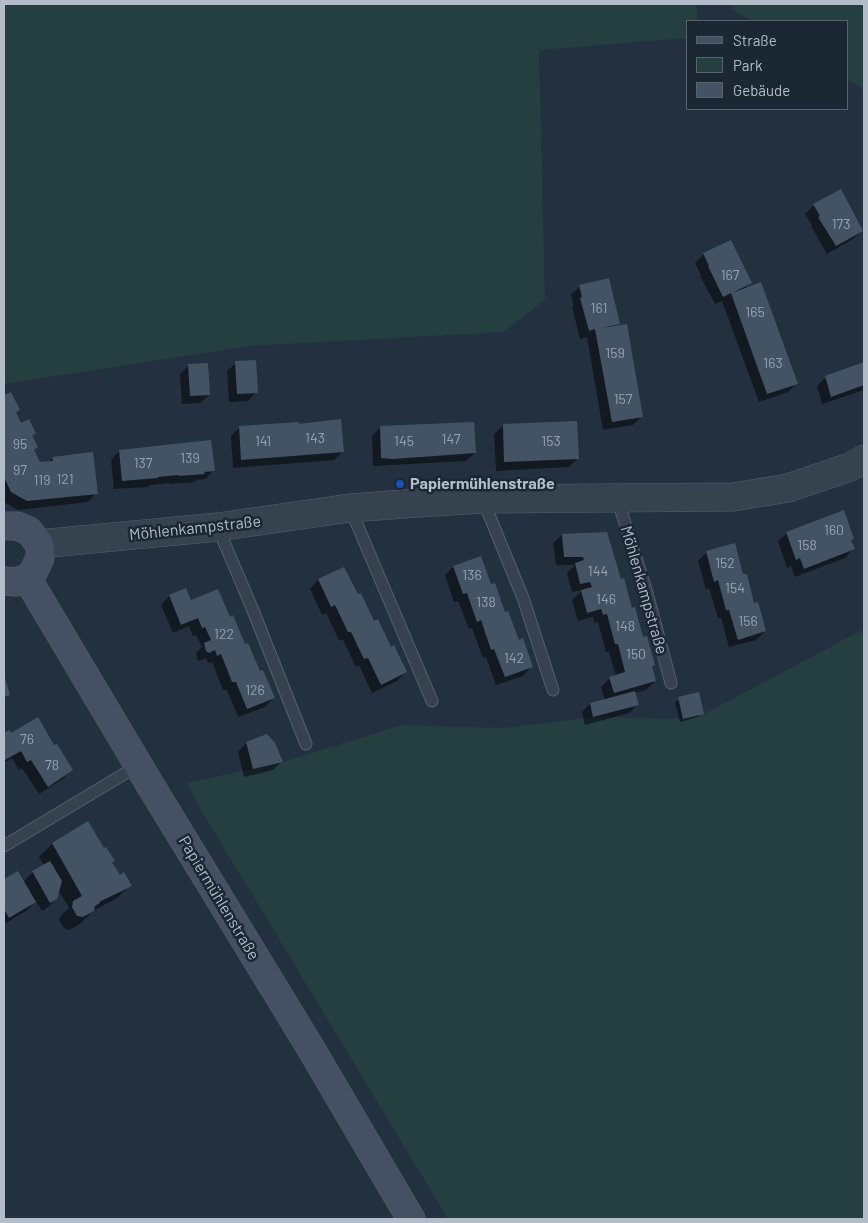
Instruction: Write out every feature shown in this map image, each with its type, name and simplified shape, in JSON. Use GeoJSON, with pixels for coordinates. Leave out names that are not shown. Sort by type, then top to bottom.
{"type":"FeatureCollection","features":[{"type":"Feature","properties":{"kind":"main road"},"geometry":{"type":"LineString","coordinates":[[4,526],[9,525],[23,528],[34,536],[39,544],[40,558],[37,567],[15,579]]}},
{"type":"Feature","properties":{"kind":"main road","name":"Papiermühlenstraße"},"geometry":{"type":"LineString","coordinates":[[15,579],[139,765],[310,1047],[411,1219]]}},
{"type":"Feature","properties":{"kind":"street","name":"Möhlenkampstraße"},"geometry":{"type":"LineString","coordinates":[[39,544],[218,527],[350,508],[483,499],[733,497],[788,488],[850,467],[864,459]]}},
{"type":"Feature","properties":{"kind":"lane","name":"Möhlenkampstraße"},"geometry":{"type":"LineString","coordinates":[[617,498],[647,593],[671,683]]}},
{"type":"Feature","properties":{"kind":"lane"},"geometry":{"type":"LineString","coordinates":[[483,499],[523,598],[553,690]]}},
{"type":"Feature","properties":{"kind":"lane"},"geometry":{"type":"LineString","coordinates":[[350,508],[432,701]]}},
{"type":"Feature","properties":{"kind":"lane"},"geometry":{"type":"LineString","coordinates":[[218,527],[306,744]]}},
{"type":"Feature","properties":{"kind":"lane"},"geometry":{"type":"LineString","coordinates":[[4,846],[139,765]]}},
{"type":"Feature","properties":{"kind":"green space"},"geometry":{"type":"Polygon","coordinates":[[[4,4],[696,4],[698,20],[686,20],[686,38],[539,50],[545,300],[503,332],[250,346],[4,384],[4,4]]]}},
{"type":"Feature","properties":{"kind":"green space"},"geometry":{"type":"Polygon","coordinates":[[[734,4],[864,4],[864,90],[848,80],[848,20],[750,20],[731,9],[734,4]]]}},
{"type":"Feature","properties":{"kind":"green space"},"geometry":{"type":"Polygon","coordinates":[[[864,629],[864,1219],[448,1219],[195,800],[187,783],[283,762],[402,725],[503,728],[593,717],[683,719],[704,714],[864,629]]]}},
{"type":"Feature","properties":{"kind":"building"},"geometry":{"type":"Polygon","coordinates":[[[841,189],[863,231],[836,246],[818,217],[820,216],[813,204],[841,189]]]}},
{"type":"Feature","properties":{"kind":"building"},"geometry":{"type":"Polygon","coordinates":[[[731,240],[752,283],[732,293],[761,282],[798,384],[767,394],[731,293],[723,297],[703,253],[731,240]]]}},
{"type":"Feature","properties":{"kind":"building"},"geometry":{"type":"Polygon","coordinates":[[[609,278],[620,324],[601,328],[627,324],[643,417],[612,422],[595,329],[589,331],[580,298],[582,297],[579,285],[609,278]]]}},
{"type":"Feature","properties":{"kind":"building"},"geometry":{"type":"Polygon","coordinates":[[[256,360],[258,393],[237,394],[235,361],[256,360]]]}},
{"type":"Feature","properties":{"kind":"building"},"geometry":{"type":"Polygon","coordinates":[[[864,362],[864,385],[831,397],[825,376],[864,362]]]}},
{"type":"Feature","properties":{"kind":"building"},"geometry":{"type":"Polygon","coordinates":[[[208,363],[210,395],[190,396],[188,364],[208,363]]]}},
{"type":"Feature","properties":{"kind":"building"},"geometry":{"type":"Polygon","coordinates":[[[11,392],[20,410],[16,412],[21,423],[29,419],[36,434],[32,435],[38,447],[34,450],[40,462],[53,461],[52,457],[93,452],[98,494],[27,501],[11,492],[4,477],[4,395],[11,392]]]}},
{"type":"Feature","properties":{"kind":"building"},"geometry":{"type":"Polygon","coordinates":[[[341,419],[344,452],[241,460],[239,426],[299,422],[299,424],[341,419]]]}},
{"type":"Feature","properties":{"kind":"building"},"geometry":{"type":"Polygon","coordinates":[[[577,421],[579,459],[504,462],[503,424],[577,421]]]}},
{"type":"Feature","properties":{"kind":"building"},"geometry":{"type":"Polygon","coordinates":[[[474,422],[476,453],[393,459],[381,458],[380,426],[474,422]]]}},
{"type":"Feature","properties":{"kind":"building"},"geometry":{"type":"Polygon","coordinates":[[[211,440],[215,471],[204,472],[205,474],[122,481],[119,450],[211,440]]]}},
{"type":"Feature","properties":{"kind":"building"},"geometry":{"type":"Polygon","coordinates":[[[844,510],[854,539],[851,540],[855,549],[804,569],[800,558],[796,560],[786,532],[844,510]]]}},
{"type":"Feature","properties":{"kind":"building"},"geometry":{"type":"Polygon","coordinates":[[[607,532],[621,579],[624,578],[632,608],[635,607],[643,637],[647,636],[655,665],[652,666],[656,681],[614,693],[609,677],[625,672],[618,644],[615,644],[607,614],[603,615],[601,609],[587,613],[581,590],[592,587],[590,582],[580,584],[575,563],[584,560],[583,557],[564,557],[562,534],[607,532]]]}},
{"type":"Feature","properties":{"kind":"building"},"geometry":{"type":"Polygon","coordinates":[[[735,543],[743,574],[747,574],[754,603],[758,602],[766,631],[738,640],[729,610],[726,610],[718,580],[714,582],[706,551],[735,543]]]}},
{"type":"Feature","properties":{"kind":"building"},"geometry":{"type":"Polygon","coordinates":[[[481,556],[491,584],[495,583],[505,612],[508,611],[519,640],[523,638],[533,667],[505,677],[494,649],[491,650],[481,620],[477,622],[467,593],[463,594],[453,566],[481,556]]]}},
{"type":"Feature","properties":{"kind":"building"},"geometry":{"type":"Polygon","coordinates":[[[344,567],[358,594],[361,593],[374,621],[378,619],[391,647],[394,645],[407,672],[381,685],[368,658],[364,659],[351,632],[348,632],[335,605],[331,607],[318,579],[344,567]]]}},
{"type":"Feature","properties":{"kind":"building"},"geometry":{"type":"Polygon","coordinates":[[[186,588],[191,600],[218,589],[230,617],[233,615],[245,644],[248,643],[260,671],[263,670],[275,698],[247,709],[236,682],[232,682],[221,654],[217,656],[215,650],[209,653],[206,651],[204,643],[211,640],[205,627],[202,628],[198,618],[181,625],[169,595],[186,588]]]}},
{"type":"Feature","properties":{"kind":"building"},"geometry":{"type":"Polygon","coordinates":[[[4,675],[10,695],[4,697],[4,675]]]}},
{"type":"Feature","properties":{"kind":"building"},"geometry":{"type":"Polygon","coordinates":[[[635,691],[639,705],[593,717],[590,703],[635,691]]]}},
{"type":"Feature","properties":{"kind":"building"},"geometry":{"type":"Polygon","coordinates":[[[699,692],[704,714],[683,719],[678,697],[699,692]]]}},
{"type":"Feature","properties":{"kind":"building"},"geometry":{"type":"Polygon","coordinates":[[[38,717],[54,745],[57,744],[73,770],[48,787],[31,760],[27,762],[21,751],[4,759],[4,733],[9,730],[11,733],[38,717]]]}},
{"type":"Feature","properties":{"kind":"building"},"geometry":{"type":"Polygon","coordinates":[[[267,734],[275,743],[283,762],[253,769],[246,742],[267,734]]]}},
{"type":"Feature","properties":{"kind":"building"},"geometry":{"type":"Polygon","coordinates":[[[88,821],[104,848],[106,847],[115,861],[112,862],[120,875],[124,872],[132,886],[99,902],[95,906],[94,911],[83,917],[77,916],[72,907],[73,901],[82,896],[52,843],[88,821]]]}},
{"type":"Feature","properties":{"kind":"building"},"geometry":{"type":"Polygon","coordinates":[[[50,861],[62,881],[57,899],[50,903],[32,871],[50,861]]]}},
{"type":"Feature","properties":{"kind":"building"},"geometry":{"type":"Polygon","coordinates":[[[18,871],[36,902],[9,918],[4,909],[4,879],[18,871]]]}},
{"type":"Feature","properties":{"kind":"place","name":"Papiermühlenstraße"},"geometry":{"type":"Point","coordinates":[400,484]}}]}
